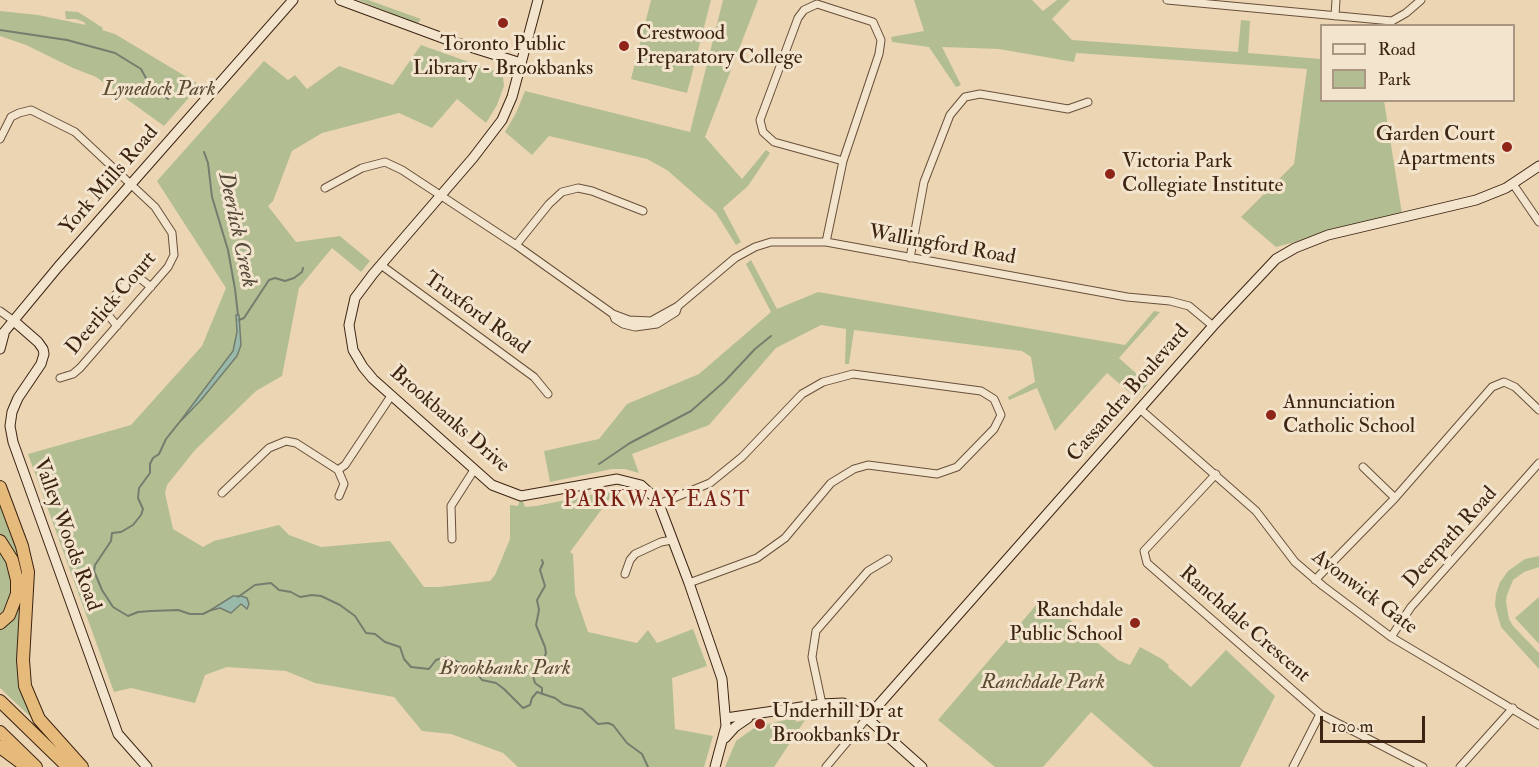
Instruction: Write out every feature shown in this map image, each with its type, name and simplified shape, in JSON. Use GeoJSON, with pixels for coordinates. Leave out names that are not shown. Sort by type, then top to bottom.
{"type":"FeatureCollection","features":[{"type":"Feature","properties":{"kind":"highway"},"geometry":{"type":"LineString","coordinates":[[0,487],[22,546],[28,572],[23,660],[25,686],[39,719],[82,767]]}},
{"type":"Feature","properties":{"kind":"highway"},"geometry":{"type":"LineString","coordinates":[[0,541],[12,560],[17,580],[17,594],[9,615],[0,623]]}},
{"type":"Feature","properties":{"kind":"highway"},"geometry":{"type":"LineString","coordinates":[[0,701],[68,767]]}},
{"type":"Feature","properties":{"kind":"highway"},"geometry":{"type":"LineString","coordinates":[[0,732],[36,767]]}},
{"type":"Feature","properties":{"kind":"highway"},"geometry":{"type":"LineString","coordinates":[[0,747],[27,767]]}},
{"type":"Feature","properties":{"kind":"street","name":"York Mills Road"},"geometry":{"type":"LineString","coordinates":[[0,349],[2,336],[58,267],[293,0]]}},
{"type":"Feature","properties":{"kind":"street"},"geometry":{"type":"LineString","coordinates":[[340,0],[448,40],[520,63]]}},
{"type":"Feature","properties":{"kind":"street","name":"Brookbanks Drive"},"geometry":{"type":"LineString","coordinates":[[538,0],[512,96],[496,130],[355,298],[349,325],[353,350],[357,359],[374,379],[492,485],[521,496],[616,479],[641,485],[654,497],[659,504],[689,583],[722,679],[726,718],[724,740],[715,767]]}},
{"type":"Feature","properties":{"kind":"street"},"geometry":{"type":"LineString","coordinates":[[1167,0],[1392,21],[1406,13],[1420,0]]}},
{"type":"Feature","properties":{"kind":"street"},"geometry":{"type":"LineString","coordinates":[[1247,0],[1247,9]]}},
{"type":"Feature","properties":{"kind":"street"},"geometry":{"type":"LineString","coordinates":[[1335,16],[1336,0]]}},
{"type":"Feature","properties":{"kind":"street"},"geometry":{"type":"LineString","coordinates":[[825,242],[843,161],[879,54],[881,40],[873,22],[817,4],[804,10],[798,18],[760,120],[763,132],[774,142],[843,161]]}},
{"type":"Feature","properties":{"kind":"street"},"geometry":{"type":"LineString","coordinates":[[910,258],[924,182],[950,115],[964,97],[980,94],[1068,108],[1088,102]]}},
{"type":"Feature","properties":{"kind":"street","name":"Deerlick Court"},"geometry":{"type":"LineString","coordinates":[[0,139],[11,117],[19,112],[31,110],[75,132],[155,207],[172,232],[174,255],[168,267],[80,368],[73,374],[60,378]]}},
{"type":"Feature","properties":{"kind":"street","name":"Wallingford Road"},"geometry":{"type":"LineString","coordinates":[[325,188],[362,168],[385,162],[402,170],[516,245],[613,314],[629,320],[651,321],[678,306],[735,258],[754,248],[771,242],[825,242],[1127,297],[1189,306],[1213,326]]}},
{"type":"Feature","properties":{"kind":"street","name":"Cassandra Boulevard"},"geometry":{"type":"LineString","coordinates":[[826,767],[1213,326],[1276,259],[1295,248],[1328,235],[1476,200],[1513,184],[1539,166]]}},
{"type":"Feature","properties":{"kind":"street"},"geometry":{"type":"LineString","coordinates":[[1513,184],[1539,222]]}},
{"type":"Feature","properties":{"kind":"street"},"geometry":{"type":"LineString","coordinates":[[516,245],[549,204],[562,192],[578,188],[591,191],[643,211]]}},
{"type":"Feature","properties":{"kind":"street","name":"Truxford Road"},"geometry":{"type":"LineString","coordinates":[[381,265],[534,377],[548,394]]}},
{"type":"Feature","properties":{"kind":"street"},"geometry":{"type":"LineString","coordinates":[[117,326],[105,311],[108,303],[129,280],[135,278],[142,280],[151,287]]}},
{"type":"Feature","properties":{"kind":"street"},"geometry":{"type":"LineString","coordinates":[[0,311],[15,321]]}},
{"type":"Feature","properties":{"kind":"street","name":"Valley Woods Road"},"geometry":{"type":"LineString","coordinates":[[15,321],[38,342],[44,354],[41,364],[18,398],[12,412],[10,426],[13,442],[118,734],[147,767]]}},
{"type":"Feature","properties":{"kind":"street"},"geometry":{"type":"LineString","coordinates":[[659,504],[710,483],[742,457],[802,394],[823,382],[848,375],[981,391],[994,399],[1001,416],[994,429],[957,467],[937,474],[868,465],[854,469],[831,483],[785,538],[757,558],[689,583]]}},
{"type":"Feature","properties":{"kind":"street"},"geometry":{"type":"LineString","coordinates":[[1315,580],[1395,498],[1492,387],[1504,382],[1515,387],[1539,410]]}},
{"type":"Feature","properties":{"kind":"street"},"geometry":{"type":"LineString","coordinates":[[338,470],[345,465],[392,396]]}},
{"type":"Feature","properties":{"kind":"street","name":"Avonwick Gate"},"geometry":{"type":"LineString","coordinates":[[1140,409],[1256,511],[1295,562],[1315,580],[1391,637],[1539,725]]}},
{"type":"Feature","properties":{"kind":"street"},"geometry":{"type":"LineString","coordinates":[[222,493],[269,448],[286,441],[296,443],[338,470],[344,484],[339,496]]}},
{"type":"Feature","properties":{"kind":"street","name":"Deerpath Road"},"geometry":{"type":"LineString","coordinates":[[1391,637],[1411,607],[1539,464]]}},
{"type":"Feature","properties":{"kind":"street"},"geometry":{"type":"LineString","coordinates":[[1362,467],[1395,498]]}},
{"type":"Feature","properties":{"kind":"street"},"geometry":{"type":"LineString","coordinates":[[452,538],[451,506],[474,470]]}},
{"type":"Feature","properties":{"kind":"street","name":"Ranchdale Crescent"},"geometry":{"type":"LineString","coordinates":[[1216,474],[1144,551],[1148,563],[1320,714],[1423,767]]}},
{"type":"Feature","properties":{"kind":"street"},"geometry":{"type":"LineString","coordinates":[[625,574],[635,554],[672,540]]}},
{"type":"Feature","properties":{"kind":"street"},"geometry":{"type":"LineString","coordinates":[[822,704],[812,657],[816,631],[868,571],[888,559]]}},
{"type":"Feature","properties":{"kind":"street"},"geometry":{"type":"LineString","coordinates":[[726,718],[843,703],[867,718],[922,767]]}},
{"type":"Feature","properties":{"kind":"street"},"geometry":{"type":"LineString","coordinates":[[1460,767],[1513,708]]}},
{"type":"Feature","properties":{"kind":"street"},"geometry":{"type":"LineString","coordinates":[[1293,767],[1320,714]]}},
{"type":"Feature","properties":{"kind":"street"},"geometry":{"type":"LineString","coordinates":[[724,740],[740,723],[754,715]]}},
{"type":"Feature","properties":{"kind":"green space"},"geometry":{"type":"Polygon","coordinates":[[[358,0],[368,0],[421,19],[415,23],[358,0]]]}},
{"type":"Feature","properties":{"kind":"green space"},"geometry":{"type":"Polygon","coordinates":[[[651,0],[711,0],[687,93],[631,79],[651,0]]]}},
{"type":"Feature","properties":{"kind":"green space"},"geometry":{"type":"Polygon","coordinates":[[[723,0],[758,0],[705,137],[742,179],[766,150],[770,153],[748,186],[723,208],[741,242],[736,245],[716,213],[667,170],[647,159],[549,136],[532,155],[505,132],[525,91],[690,132],[723,0]]]}},
{"type":"Feature","properties":{"kind":"green space"},"geometry":{"type":"Polygon","coordinates":[[[914,0],[1032,0],[1043,11],[1057,0],[1070,0],[1052,19],[1072,40],[1238,52],[1241,20],[1250,21],[1248,53],[1320,59],[1320,102],[1384,102],[1402,214],[1276,247],[1241,217],[1294,164],[1307,69],[1076,53],[1074,62],[999,49],[942,47],[961,85],[956,87],[929,47],[892,42],[891,37],[924,31],[914,0]]]}},
{"type":"Feature","properties":{"kind":"green space","name":"Lynedock Park"},"geometry":{"type":"Polygon","coordinates":[[[0,11],[38,15],[86,25],[76,19],[66,19],[65,11],[78,12],[103,28],[102,30],[115,34],[200,85],[164,126],[96,77],[26,45],[0,36],[0,11]]]}},
{"type":"Feature","properties":{"kind":"green space","name":"Brookbanks Park"},"geometry":{"type":"Polygon","coordinates":[[[421,45],[500,73],[504,86],[497,105],[486,123],[457,99],[432,128],[399,113],[322,133],[292,151],[273,201],[268,206],[296,242],[340,236],[370,261],[361,272],[332,248],[299,288],[282,376],[256,391],[195,450],[167,485],[165,493],[173,529],[203,547],[214,541],[279,525],[289,535],[321,547],[390,541],[424,587],[439,587],[490,581],[495,575],[510,539],[510,505],[518,506],[521,496],[525,507],[616,490],[570,552],[573,554],[575,594],[588,632],[637,643],[648,630],[657,643],[693,629],[707,666],[672,678],[675,729],[713,736],[704,767],[518,767],[503,753],[451,734],[422,731],[394,697],[315,683],[286,671],[227,667],[205,675],[195,703],[131,688],[114,692],[28,454],[131,425],[202,346],[226,288],[157,181],[264,61],[288,80],[295,75],[307,89],[339,66],[393,85],[421,45]]]}},
{"type":"Feature","properties":{"kind":"green space"},"geometry":{"type":"Polygon","coordinates":[[[751,260],[777,309],[818,292],[1125,345],[1154,311],[1160,312],[1119,358],[1148,384],[1136,398],[1107,373],[1055,431],[1037,388],[1009,400],[1008,397],[1035,382],[1031,357],[1022,351],[854,330],[849,364],[845,364],[846,329],[821,325],[776,348],[709,425],[632,454],[639,473],[625,469],[612,469],[550,482],[544,451],[599,439],[627,404],[699,374],[771,312],[746,264],[751,260]]]}},
{"type":"Feature","properties":{"kind":"green space"},"geometry":{"type":"Polygon","coordinates":[[[0,499],[16,544],[24,581],[0,536],[0,499]]]}},
{"type":"Feature","properties":{"kind":"green space"},"geometry":{"type":"Polygon","coordinates":[[[0,552],[11,572],[11,595],[5,609],[0,613],[0,552]]]}},
{"type":"Feature","properties":{"kind":"green space"},"geometry":{"type":"Polygon","coordinates":[[[1539,556],[1539,567],[1524,572],[1513,580],[1506,602],[1509,619],[1513,626],[1539,653],[1539,669],[1501,627],[1495,606],[1500,582],[1508,571],[1525,559],[1539,556]]]}},
{"type":"Feature","properties":{"kind":"green space"},"geometry":{"type":"Polygon","coordinates":[[[22,594],[18,663],[38,724],[0,688],[0,629],[11,619],[22,594]]]}},
{"type":"Feature","properties":{"kind":"green space","name":"Ranchdale Park"},"geometry":{"type":"Polygon","coordinates":[[[1043,597],[1118,660],[1130,665],[1140,647],[1162,659],[1191,687],[1226,650],[1275,696],[1240,767],[1154,767],[1091,712],[1043,767],[995,767],[938,720],[1043,597]]]}},
{"type":"Feature","properties":{"kind":"green space"},"geometry":{"type":"Polygon","coordinates":[[[1539,597],[1539,644],[1515,618],[1539,597]]]}},
{"type":"Feature","properties":{"kind":"green space"},"geometry":{"type":"Polygon","coordinates":[[[798,717],[795,722],[805,720],[774,767],[725,767],[736,741],[747,733],[756,727],[798,717]]]}},
{"type":"Feature","properties":{"kind":"shaded area"},"geometry":{"type":"Polygon","coordinates":[[[236,315],[239,315],[241,345],[237,356],[178,424],[233,351],[237,332],[236,315]]]}},
{"type":"Feature","properties":{"kind":"shaded area"},"geometry":{"type":"Polygon","coordinates":[[[233,596],[247,598],[249,604],[247,609],[241,604],[231,613],[220,608],[209,611],[233,596]]]}},
{"type":"Feature","properties":{"kind":"waterway","name":"Deerlick Creek"},"geometry":{"type":"LineString","coordinates":[[0,30],[67,40],[115,53],[141,69],[147,80],[168,99]]}},
{"type":"Feature","properties":{"kind":"waterway","name":"Deerlick Creek"},"geometry":{"type":"LineString","coordinates":[[204,152],[208,163],[212,197],[228,250],[238,315]]}},
{"type":"Feature","properties":{"kind":"waterway"},"geometry":{"type":"LineString","coordinates":[[239,320],[244,318],[269,280],[275,278],[285,281],[294,278],[302,272],[303,268]]}},
{"type":"Feature","properties":{"kind":"waterway"},"geometry":{"type":"LineString","coordinates":[[599,464],[630,443],[691,411],[771,336]]}},
{"type":"Feature","properties":{"kind":"waterway","name":"Deerlick Creek"},"geometry":{"type":"LineString","coordinates":[[178,424],[166,439],[159,454],[153,458],[150,473],[139,488],[138,498],[143,509],[141,515],[133,525],[121,532],[112,533],[111,541],[95,565],[94,571],[113,607],[128,616],[151,611],[178,610],[190,614],[203,614],[209,611]]}},
{"type":"Feature","properties":{"kind":"waterway"},"geometry":{"type":"LineString","coordinates":[[542,560],[540,570],[545,586],[537,600],[539,610],[536,625],[546,653],[540,667],[532,673],[535,683],[542,688],[542,694]]}},
{"type":"Feature","properties":{"kind":"waterway","name":"Deerlick Creek"},"geometry":{"type":"LineString","coordinates":[[238,597],[255,585],[271,583],[279,590],[291,592],[300,597],[321,596],[340,605],[355,616],[366,633],[375,634],[385,642],[400,647],[404,659],[411,667],[429,669],[436,660],[446,657],[473,668],[482,680],[496,683],[523,708],[530,705],[537,692],[555,698],[563,704],[582,709],[598,724],[613,725],[627,743],[642,754],[648,767]]}},
{"type":"Feature","properties":{"kind":"place","name":"Toronto Public Library - Brookbanks"},"geometry":{"type":"Point","coordinates":[503,23]}},
{"type":"Feature","properties":{"kind":"place","name":"Crestwood Preparatory College"},"geometry":{"type":"Point","coordinates":[624,46]}},
{"type":"Feature","properties":{"kind":"place","name":"Garden Court Apartments"},"geometry":{"type":"Point","coordinates":[1507,147]}},
{"type":"Feature","properties":{"kind":"place","name":"Victoria Park Collegiate Institute"},"geometry":{"type":"Point","coordinates":[1110,174]}},
{"type":"Feature","properties":{"kind":"place","name":"Annunciation Catholic School"},"geometry":{"type":"Point","coordinates":[1271,415]}},
{"type":"Feature","properties":{"kind":"place","name":"Ranchdale Public School"},"geometry":{"type":"Point","coordinates":[1135,623]}},
{"type":"Feature","properties":{"kind":"place","name":"Underhill Dr at Brookbanks Dr"},"geometry":{"type":"Point","coordinates":[760,724]}},
{"type":"Feature","properties":{"kind":"district","name":"PARKWAY EAST"},"geometry":{"type":"Point","coordinates":[657,501]}}]}
